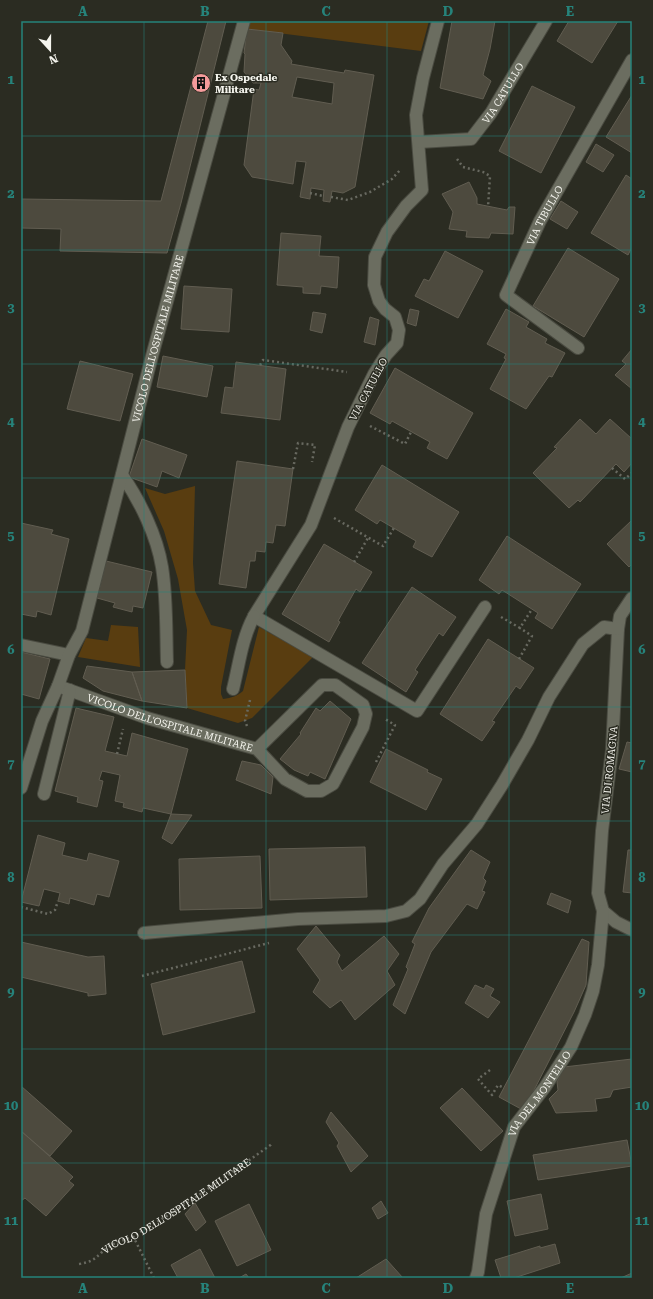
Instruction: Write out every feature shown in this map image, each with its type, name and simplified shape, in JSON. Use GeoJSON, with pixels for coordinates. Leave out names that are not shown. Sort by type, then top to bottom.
{"type":"FeatureCollection","features":[{"type":"Feature","properties":{"kind":"street","name":"VICOLO DELL'OSPITALE MILITARE"},"geometry":{"type":"LineString","coordinates":[[21,788],[26,756],[58,686],[69,655],[82,631],[152,356],[244,21]]}},
{"type":"Feature","properties":{"kind":"street","name":"VIA CATULLO"},"geometry":{"type":"LineString","coordinates":[[234,689],[249,626],[311,525],[353,416],[374,374],[386,355],[397,343],[399,330],[395,317],[385,309],[379,301],[374,285],[375,257],[387,232],[406,206],[422,190],[416,115],[423,78],[438,21]]}},
{"type":"Feature","properties":{"kind":"street","name":"VIA CATULLO"},"geometry":{"type":"LineString","coordinates":[[419,142],[471,139],[491,114],[546,21]]}},
{"type":"Feature","properties":{"kind":"street","name":"VIA TIBULLO"},"geometry":{"type":"LineString","coordinates":[[578,348],[506,294],[540,221],[632,60]]}},
{"type":"Feature","properties":{"kind":"street"},"geometry":{"type":"LineString","coordinates":[[122,475],[131,489],[152,532],[162,567],[165,596],[167,662]]}},
{"type":"Feature","properties":{"kind":"street","name":"VIA DI ROMAGNA"},"geometry":{"type":"LineString","coordinates":[[603,911],[598,893],[602,831],[613,743],[618,629],[626,617],[632,598]]}},
{"type":"Feature","properties":{"kind":"street"},"geometry":{"type":"LineString","coordinates":[[254,616],[417,711],[485,607]]}},
{"type":"Feature","properties":{"kind":"street"},"geometry":{"type":"LineString","coordinates":[[144,933],[298,919],[386,916],[406,911],[420,899],[443,864],[477,824],[528,740],[549,697],[583,644],[604,627],[618,629]]}},
{"type":"Feature","properties":{"kind":"street"},"geometry":{"type":"LineString","coordinates":[[21,645],[69,655]]}},
{"type":"Feature","properties":{"kind":"street","name":"VICOLO DELL'OSPITALE MILITARE"},"geometry":{"type":"LineString","coordinates":[[58,686],[147,718],[257,749],[285,779],[307,791],[321,791],[333,784],[363,727],[366,714],[363,705],[335,685],[322,685],[257,749]]}},
{"type":"Feature","properties":{"kind":"street"},"geometry":{"type":"LineString","coordinates":[[44,794],[70,690]]}},
{"type":"Feature","properties":{"kind":"street"},"geometry":{"type":"LineString","coordinates":[[603,911],[616,922],[632,930]]}},
{"type":"Feature","properties":{"kind":"street","name":"VIA DEL MONTELLO"},"geometry":{"type":"LineString","coordinates":[[476,1278],[486,1214],[514,1127],[545,1087],[571,1047],[589,1003],[598,965],[603,911]]}},
{"type":"Feature","properties":{"kind":"path"},"geometry":{"type":"LineString","coordinates":[[455,140],[456,157],[463,167],[483,172],[490,176],[488,207]]}},
{"type":"Feature","properties":{"kind":"path"},"geometry":{"type":"LineString","coordinates":[[331,197],[348,200],[370,192],[392,179],[405,164],[419,142]]}},
{"type":"Feature","properties":{"kind":"path"},"geometry":{"type":"LineString","coordinates":[[310,193],[323,196]]}},
{"type":"Feature","properties":{"kind":"path"},"geometry":{"type":"LineString","coordinates":[[260,366],[263,360],[347,372]]}},
{"type":"Feature","properties":{"kind":"path"},"geometry":{"type":"LineString","coordinates":[[353,416],[404,444],[411,432]]}},
{"type":"Feature","properties":{"kind":"path"},"geometry":{"type":"LineString","coordinates":[[294,469],[298,443],[315,445],[311,468]]}},
{"type":"Feature","properties":{"kind":"path"},"geometry":{"type":"LineString","coordinates":[[612,468],[625,479],[632,473]]}},
{"type":"Feature","properties":{"kind":"path"},"geometry":{"type":"LineString","coordinates":[[317,508],[383,546],[394,528]]}},
{"type":"Feature","properties":{"kind":"path"},"geometry":{"type":"LineString","coordinates":[[354,562],[368,538]]}},
{"type":"Feature","properties":{"kind":"path"},"geometry":{"type":"LineString","coordinates":[[485,607],[532,636],[519,659]]}},
{"type":"Feature","properties":{"kind":"path"},"geometry":{"type":"LineString","coordinates":[[520,628],[532,609]]}},
{"type":"Feature","properties":{"kind":"path"},"geometry":{"type":"LineString","coordinates":[[117,754],[127,710]]}},
{"type":"Feature","properties":{"kind":"path"},"geometry":{"type":"LineString","coordinates":[[21,907],[48,914],[55,910],[58,901]]}},
{"type":"Feature","properties":{"kind":"path"},"geometry":{"type":"LineString","coordinates":[[142,976],[273,942]]}},
{"type":"Feature","properties":{"kind":"path"},"geometry":{"type":"LineString","coordinates":[[490,1070],[478,1079],[492,1095],[498,1085],[504,1088]]}},
{"type":"Feature","properties":{"kind":"path","name":"VICOLO DELL'OSPITALE MILITARE"},"geometry":{"type":"LineString","coordinates":[[79,1264],[88,1263],[97,1258],[110,1246],[133,1236],[199,1195],[272,1144]]}},
{"type":"Feature","properties":{"kind":"path"},"geometry":{"type":"LineString","coordinates":[[133,1236],[154,1278]]}},
{"type":"Feature","properties":{"kind":"shaded area"},"geometry":{"type":"Polygon","coordinates":[[[250,21],[429,21],[421,51],[247,29],[250,21]]]}},
{"type":"Feature","properties":{"kind":"shaded area"},"geometry":{"type":"Polygon","coordinates":[[[195,486],[193,563],[195,591],[211,625],[232,630],[221,687],[223,699],[239,694],[243,691],[259,627],[313,657],[252,718],[238,723],[187,708],[185,670],[187,630],[178,579],[164,531],[145,488],[165,494],[195,486]]]}},
{"type":"Feature","properties":{"kind":"shaded area"},"geometry":{"type":"Polygon","coordinates":[[[111,625],[138,627],[140,667],[78,657],[86,638],[108,641],[111,625]]]}},
{"type":"Feature","properties":{"kind":"building","name":"Ex Ospedale Militare"},"geometry":{"type":"Polygon","coordinates":[[[208,21],[226,21],[181,203],[167,253],[60,251],[61,229],[21,228],[21,199],[161,201],[208,21]]]}},
{"type":"Feature","properties":{"kind":"building"},"geometry":{"type":"Polygon","coordinates":[[[452,21],[495,21],[483,75],[491,81],[483,99],[440,88],[452,21]]]}},
{"type":"Feature","properties":{"kind":"building"},"geometry":{"type":"Polygon","coordinates":[[[569,21],[618,21],[592,63],[557,41],[569,21]]]}},
{"type":"Feature","properties":{"kind":"building"},"geometry":{"type":"Polygon","coordinates":[[[247,29],[283,33],[281,45],[292,61],[291,64],[344,73],[345,70],[374,75],[355,187],[343,193],[332,191],[330,202],[323,201],[324,190],[311,188],[310,199],[300,197],[306,162],[296,161],[293,184],[252,177],[244,165],[254,89],[259,90],[261,83],[253,83],[244,72],[244,53],[247,29]],[[297,77],[292,97],[332,104],[334,83],[297,77]]]}},
{"type":"Feature","properties":{"kind":"building"},"geometry":{"type":"Polygon","coordinates":[[[532,86],[575,107],[541,173],[499,151],[532,86]]]}},
{"type":"Feature","properties":{"kind":"building"},"geometry":{"type":"Polygon","coordinates":[[[632,95],[632,153],[606,137],[632,95]]]}},
{"type":"Feature","properties":{"kind":"building"},"geometry":{"type":"Polygon","coordinates":[[[596,144],[614,155],[603,172],[586,162],[596,144]]]}},
{"type":"Feature","properties":{"kind":"building"},"geometry":{"type":"Polygon","coordinates":[[[626,175],[632,179],[632,247],[628,255],[591,233],[626,175]]]}},
{"type":"Feature","properties":{"kind":"building"},"geometry":{"type":"Polygon","coordinates":[[[469,182],[477,198],[477,204],[507,210],[509,207],[515,207],[513,234],[491,233],[489,238],[466,237],[467,231],[449,229],[453,212],[442,194],[469,182]]]}},
{"type":"Feature","properties":{"kind":"building"},"geometry":{"type":"Polygon","coordinates":[[[561,201],[578,212],[567,229],[550,219],[561,201]]]}},
{"type":"Feature","properties":{"kind":"building"},"geometry":{"type":"Polygon","coordinates":[[[281,233],[321,236],[319,256],[339,257],[337,288],[321,286],[320,294],[303,293],[303,287],[277,285],[281,233]]]}},
{"type":"Feature","properties":{"kind":"building"},"geometry":{"type":"Polygon","coordinates":[[[568,248],[619,279],[584,337],[533,306],[568,248]]]}},
{"type":"Feature","properties":{"kind":"building"},"geometry":{"type":"Polygon","coordinates":[[[445,251],[483,271],[458,318],[415,296],[424,279],[429,281],[445,251]]]}},
{"type":"Feature","properties":{"kind":"building"},"geometry":{"type":"Polygon","coordinates":[[[184,286],[232,289],[229,332],[181,329],[184,286]]]}},
{"type":"Feature","properties":{"kind":"building"},"geometry":{"type":"Polygon","coordinates":[[[410,309],[419,311],[416,326],[407,323],[410,309]]]}},
{"type":"Feature","properties":{"kind":"building"},"geometry":{"type":"Polygon","coordinates":[[[506,309],[529,322],[526,327],[547,339],[545,343],[565,353],[552,377],[549,376],[526,409],[490,389],[506,359],[504,358],[506,354],[487,344],[506,309]]]}},
{"type":"Feature","properties":{"kind":"building"},"geometry":{"type":"Polygon","coordinates":[[[313,312],[326,314],[322,333],[310,330],[313,312]]]}},
{"type":"Feature","properties":{"kind":"building"},"geometry":{"type":"Polygon","coordinates":[[[370,317],[379,320],[375,345],[364,342],[370,317]]]}},
{"type":"Feature","properties":{"kind":"building"},"geometry":{"type":"Polygon","coordinates":[[[632,349],[632,389],[615,375],[626,364],[622,361],[632,349]]]}},
{"type":"Feature","properties":{"kind":"building"},"geometry":{"type":"Polygon","coordinates":[[[163,356],[213,366],[207,397],[157,387],[163,356]]]}},
{"type":"Feature","properties":{"kind":"building"},"geometry":{"type":"Polygon","coordinates":[[[80,361],[133,374],[120,421],[67,409],[80,361]]]}},
{"type":"Feature","properties":{"kind":"building"},"geometry":{"type":"Polygon","coordinates":[[[236,362],[286,369],[280,420],[221,413],[225,387],[233,388],[236,362]]]}},
{"type":"Feature","properties":{"kind":"building"},"geometry":{"type":"Polygon","coordinates":[[[395,368],[473,413],[447,459],[427,448],[430,442],[392,421],[390,424],[370,413],[395,368]]]}},
{"type":"Feature","properties":{"kind":"building"},"geometry":{"type":"Polygon","coordinates":[[[580,419],[596,434],[610,419],[632,439],[632,463],[624,472],[616,464],[580,502],[578,500],[569,508],[533,473],[557,448],[554,447],[580,419]]]}},
{"type":"Feature","properties":{"kind":"building"},"geometry":{"type":"Polygon","coordinates":[[[142,439],[187,455],[179,478],[162,471],[157,487],[129,477],[142,439]]]}},
{"type":"Feature","properties":{"kind":"building"},"geometry":{"type":"Polygon","coordinates":[[[237,461],[293,469],[285,526],[276,525],[273,543],[266,542],[265,552],[256,551],[255,561],[250,561],[246,588],[219,584],[237,461]]]}},
{"type":"Feature","properties":{"kind":"building"},"geometry":{"type":"Polygon","coordinates":[[[382,465],[459,512],[432,557],[413,547],[416,541],[380,520],[377,524],[355,510],[382,465]]]}},
{"type":"Feature","properties":{"kind":"building"},"geometry":{"type":"Polygon","coordinates":[[[632,520],[632,564],[629,567],[607,544],[632,520]]]}},
{"type":"Feature","properties":{"kind":"building"},"geometry":{"type":"Polygon","coordinates":[[[21,523],[53,530],[51,534],[69,539],[51,615],[37,611],[36,617],[21,614],[21,523]]]}},
{"type":"Feature","properties":{"kind":"building"},"geometry":{"type":"Polygon","coordinates":[[[507,536],[581,584],[552,629],[535,618],[538,613],[502,590],[499,594],[479,580],[507,536]]]}},
{"type":"Feature","properties":{"kind":"building"},"geometry":{"type":"Polygon","coordinates":[[[324,544],[372,572],[360,592],[356,589],[338,621],[340,622],[329,642],[282,614],[324,544]]]}},
{"type":"Feature","properties":{"kind":"building"},"geometry":{"type":"Polygon","coordinates":[[[106,561],[152,572],[143,608],[133,606],[132,612],[113,607],[115,603],[97,598],[106,561]]]}},
{"type":"Feature","properties":{"kind":"building"},"geometry":{"type":"Polygon","coordinates":[[[412,587],[456,617],[443,636],[439,633],[415,670],[418,672],[406,692],[362,663],[412,587]]]}},
{"type":"Feature","properties":{"kind":"building"},"geometry":{"type":"Polygon","coordinates":[[[488,639],[534,668],[520,689],[516,686],[492,721],[495,722],[482,741],[440,714],[488,639]]]}},
{"type":"Feature","properties":{"kind":"building"},"geometry":{"type":"Polygon","coordinates":[[[21,652],[50,659],[39,699],[21,694],[21,652]]]}},
{"type":"Feature","properties":{"kind":"building"},"geometry":{"type":"Polygon","coordinates":[[[87,666],[132,672],[142,701],[103,691],[83,678],[87,666]]]}},
{"type":"Feature","properties":{"kind":"building"},"geometry":{"type":"Polygon","coordinates":[[[185,670],[187,708],[142,701],[132,672],[185,670]]]}},
{"type":"Feature","properties":{"kind":"building"},"geometry":{"type":"Polygon","coordinates":[[[330,701],[351,719],[325,779],[310,772],[308,776],[294,770],[280,759],[301,734],[300,733],[316,708],[320,711],[330,701]]]}},
{"type":"Feature","properties":{"kind":"building"},"geometry":{"type":"Polygon","coordinates":[[[76,708],[114,717],[105,751],[127,756],[132,733],[188,749],[171,814],[143,808],[142,812],[123,807],[124,803],[115,801],[120,775],[102,771],[99,780],[103,781],[97,807],[77,802],[78,797],[55,791],[76,708]]]}},
{"type":"Feature","properties":{"kind":"building"},"geometry":{"type":"Polygon","coordinates":[[[627,742],[632,743],[632,772],[619,769],[627,742]]]}},
{"type":"Feature","properties":{"kind":"building"},"geometry":{"type":"Polygon","coordinates":[[[386,749],[428,770],[427,772],[442,779],[426,810],[370,782],[386,749]]]}},
{"type":"Feature","properties":{"kind":"building"},"geometry":{"type":"Polygon","coordinates":[[[242,761],[261,765],[273,777],[271,794],[236,780],[242,761]]]}},
{"type":"Feature","properties":{"kind":"building"},"geometry":{"type":"Polygon","coordinates":[[[171,814],[192,815],[172,844],[162,838],[171,814]]]}},
{"type":"Feature","properties":{"kind":"building"},"geometry":{"type":"Polygon","coordinates":[[[38,835],[65,843],[62,855],[87,861],[89,853],[119,861],[109,897],[97,894],[94,905],[70,898],[69,904],[58,901],[60,893],[44,889],[39,906],[21,902],[38,835]]]}},
{"type":"Feature","properties":{"kind":"building"},"geometry":{"type":"Polygon","coordinates":[[[365,847],[367,897],[270,900],[269,849],[365,847]]]}},
{"type":"Feature","properties":{"kind":"building"},"geometry":{"type":"Polygon","coordinates":[[[471,850],[490,862],[483,878],[486,881],[482,891],[485,892],[477,909],[467,904],[431,952],[405,1014],[393,1005],[408,969],[406,967],[415,944],[412,942],[429,908],[471,850]]]}},
{"type":"Feature","properties":{"kind":"building"},"geometry":{"type":"Polygon","coordinates":[[[628,850],[632,850],[632,893],[623,892],[628,850]]]}},
{"type":"Feature","properties":{"kind":"building"},"geometry":{"type":"Polygon","coordinates":[[[260,856],[262,908],[180,910],[179,859],[260,856]]]}},
{"type":"Feature","properties":{"kind":"building"},"geometry":{"type":"Polygon","coordinates":[[[551,893],[571,901],[568,913],[547,904],[551,893]]]}},
{"type":"Feature","properties":{"kind":"building"},"geometry":{"type":"Polygon","coordinates":[[[316,926],[340,955],[337,962],[342,971],[384,936],[399,954],[387,971],[395,985],[355,1020],[341,1000],[330,1008],[313,992],[320,980],[297,949],[316,926]]]}},
{"type":"Feature","properties":{"kind":"building"},"geometry":{"type":"Polygon","coordinates":[[[582,939],[589,942],[586,985],[574,1012],[531,1096],[521,1109],[499,1097],[582,939]]]}},
{"type":"Feature","properties":{"kind":"building"},"geometry":{"type":"Polygon","coordinates":[[[21,942],[88,957],[104,956],[106,994],[88,996],[88,993],[21,977],[21,942]]]}},
{"type":"Feature","properties":{"kind":"building"},"geometry":{"type":"Polygon","coordinates":[[[242,961],[255,1012],[163,1035],[151,984],[242,961]]]}},
{"type":"Feature","properties":{"kind":"building"},"geometry":{"type":"Polygon","coordinates":[[[475,985],[484,989],[486,985],[494,989],[490,996],[500,1002],[488,1018],[465,1003],[475,985]]]}},
{"type":"Feature","properties":{"kind":"building"},"geometry":{"type":"Polygon","coordinates":[[[632,1059],[632,1087],[613,1090],[610,1097],[595,1099],[597,1111],[556,1113],[549,1099],[558,1090],[557,1082],[564,1067],[632,1059]]]}},
{"type":"Feature","properties":{"kind":"building"},"geometry":{"type":"Polygon","coordinates":[[[21,1086],[72,1131],[50,1156],[21,1131],[21,1086]]]}},
{"type":"Feature","properties":{"kind":"building"},"geometry":{"type":"Polygon","coordinates":[[[462,1088],[503,1131],[481,1151],[440,1108],[462,1088]]]}},
{"type":"Feature","properties":{"kind":"building"},"geometry":{"type":"Polygon","coordinates":[[[331,1112],[368,1156],[351,1172],[337,1146],[339,1143],[326,1122],[331,1112]]]}},
{"type":"Feature","properties":{"kind":"building"},"geometry":{"type":"Polygon","coordinates":[[[21,1131],[73,1177],[69,1181],[74,1185],[46,1216],[25,1198],[21,1201],[21,1131]]]}},
{"type":"Feature","properties":{"kind":"building"},"geometry":{"type":"Polygon","coordinates":[[[627,1140],[632,1166],[538,1180],[533,1155],[627,1140]]]}},
{"type":"Feature","properties":{"kind":"building"},"geometry":{"type":"Polygon","coordinates":[[[541,1194],[548,1229],[515,1236],[507,1201],[541,1194]]]}},
{"type":"Feature","properties":{"kind":"building"},"geometry":{"type":"Polygon","coordinates":[[[381,1201],[388,1213],[378,1219],[372,1208],[381,1201]]]}},
{"type":"Feature","properties":{"kind":"building"},"geometry":{"type":"Polygon","coordinates":[[[195,1203],[206,1222],[196,1231],[185,1214],[195,1203]]]}},
{"type":"Feature","properties":{"kind":"building"},"geometry":{"type":"Polygon","coordinates":[[[249,1204],[271,1250],[237,1266],[215,1221],[249,1204]]]}},
{"type":"Feature","properties":{"kind":"building"},"geometry":{"type":"Polygon","coordinates":[[[555,1244],[560,1263],[514,1278],[501,1278],[495,1260],[540,1246],[540,1248],[555,1244]]]}},
{"type":"Feature","properties":{"kind":"building"},"geometry":{"type":"Polygon","coordinates":[[[200,1249],[215,1278],[178,1278],[171,1265],[200,1249]]]}},
{"type":"Feature","properties":{"kind":"building"},"geometry":{"type":"Polygon","coordinates":[[[386,1259],[403,1278],[356,1278],[386,1259]]]}},
{"type":"Feature","properties":{"kind":"building"},"geometry":{"type":"Polygon","coordinates":[[[632,1273],[632,1278],[621,1278],[623,1277],[632,1273]]]}},
{"type":"Feature","properties":{"kind":"building"},"geometry":{"type":"Polygon","coordinates":[[[246,1274],[249,1278],[239,1278],[246,1274]]]}},
{"type":"Feature","properties":{"kind":"place","name":"Ex Ospedale Militare"},"geometry":{"type":"Point","coordinates":[201,83]}}]}
